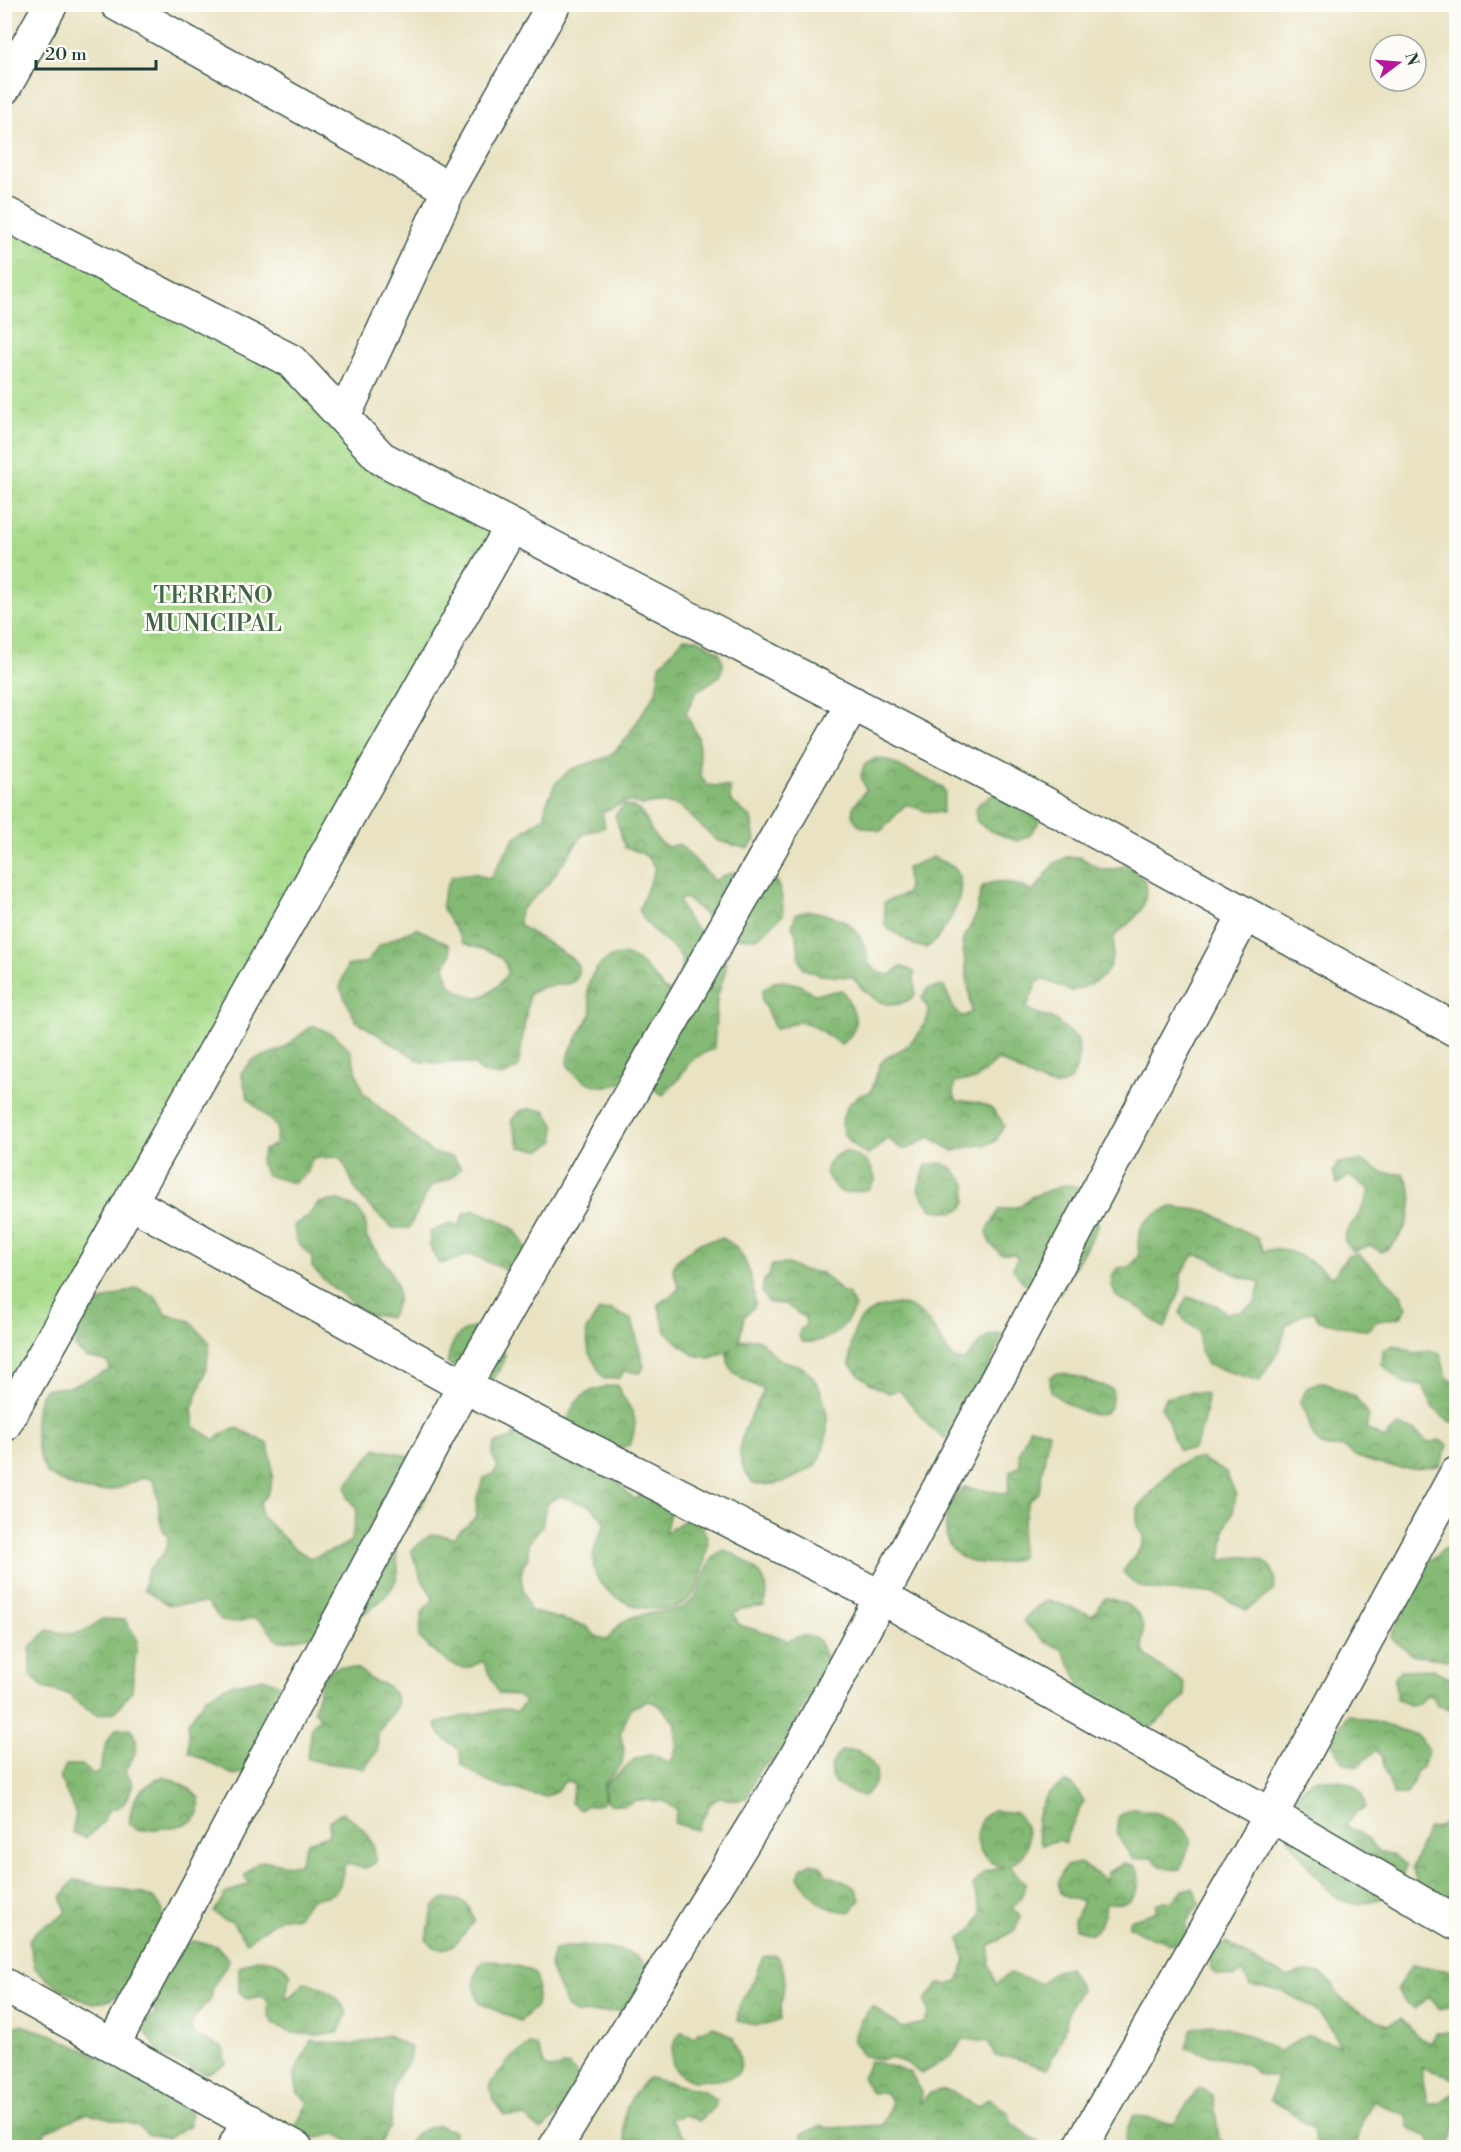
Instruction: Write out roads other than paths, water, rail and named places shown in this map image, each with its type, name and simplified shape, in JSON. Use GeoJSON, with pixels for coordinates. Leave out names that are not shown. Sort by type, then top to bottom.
{"type":"FeatureCollection","features":[{"type":"Feature","properties":{"kind":"street"},"geometry":{"type":"LineString","coordinates":[[4,88],[51,4]]}},
{"type":"Feature","properties":{"kind":"street"},"geometry":{"type":"LineString","coordinates":[[117,4],[449,189]]}},
{"type":"Feature","properties":{"kind":"street"},"geometry":{"type":"LineString","coordinates":[[344,416],[449,189],[554,4]]}},
{"type":"Feature","properties":{"kind":"street"},"geometry":{"type":"LineString","coordinates":[[4,213],[291,361],[381,458],[1042,801],[1456,1030]]}},
{"type":"Feature","properties":{"kind":"street"},"geometry":{"type":"LineString","coordinates":[[4,1425],[512,526]]}},
{"type":"Feature","properties":{"kind":"street"},"geometry":{"type":"LineString","coordinates":[[113,2045],[464,1386],[853,703]]}},
{"type":"Feature","properties":{"kind":"street"},"geometry":{"type":"LineString","coordinates":[[555,2148],[797,1755],[1245,914]]}},
{"type":"Feature","properties":{"kind":"street"},"geometry":{"type":"LineString","coordinates":[[130,1202],[464,1386],[881,1597],[1271,1815],[1456,1923]]}},
{"type":"Feature","properties":{"kind":"street"},"geometry":{"type":"LineString","coordinates":[[1080,2148],[1271,1815],[1456,1474]]}},
{"type":"Feature","properties":{"kind":"street"},"geometry":{"type":"LineString","coordinates":[[4,1984],[113,2045],[242,2134],[296,2148]]}},
{"type":"Feature","properties":{"kind":"park label","name":"TERRENO MUNICIPAL"},"geometry":{"type":"Point","coordinates":[213,610]}}]}
